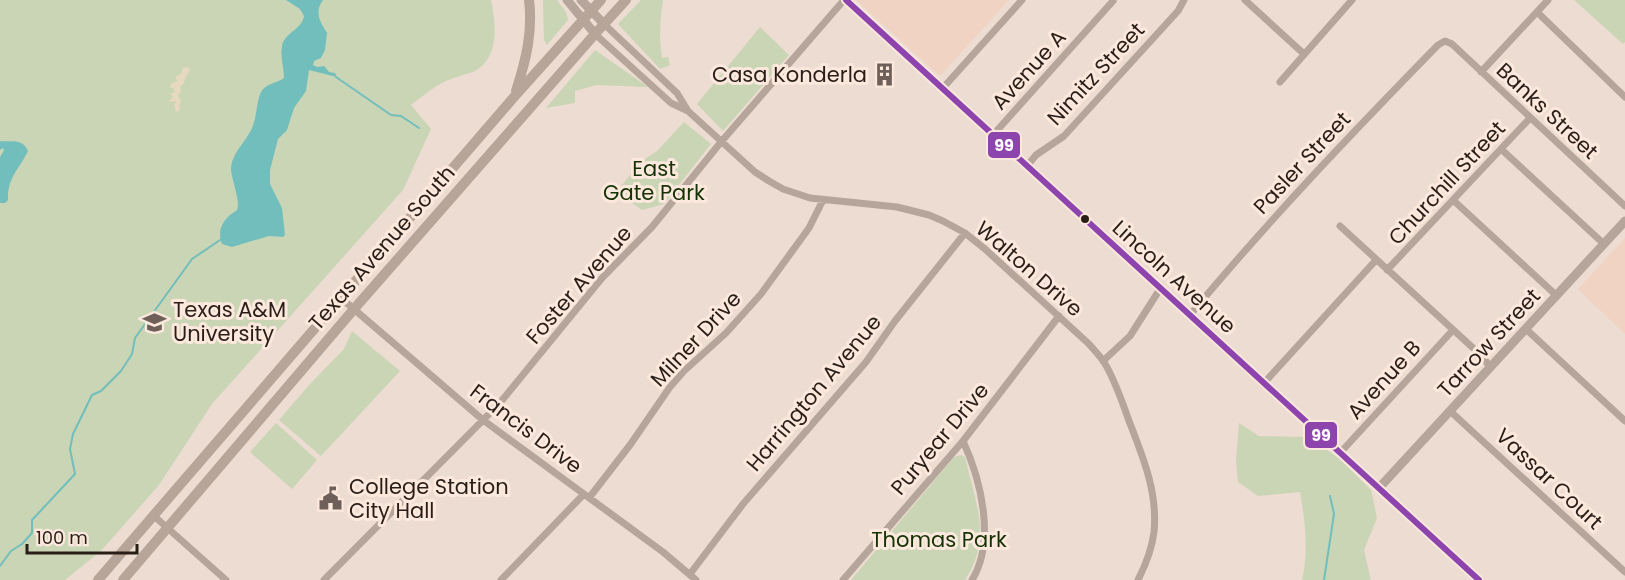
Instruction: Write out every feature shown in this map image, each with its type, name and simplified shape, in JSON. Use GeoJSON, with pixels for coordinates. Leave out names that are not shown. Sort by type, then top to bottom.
{"type":"FeatureCollection","features":[{"type":"Feature","properties":{"kind":"main road"},"geometry":{"type":"LineString","coordinates":[[514,97],[528,49],[529,0]]}},
{"type":"Feature","properties":{"kind":"main road","name":"Texas Avenue South"},"geometry":{"type":"LineString","coordinates":[[98,580],[514,97],[601,0]]}},
{"type":"Feature","properties":{"kind":"main road","name":"Texas Avenue South"},"geometry":{"type":"LineString","coordinates":[[123,580],[354,309],[626,0]]}},
{"type":"Feature","properties":{"kind":"main road"},"geometry":{"type":"LineString","coordinates":[[445,177],[458,190]]}},
{"type":"Feature","properties":{"kind":"street"},"geometry":{"type":"LineString","coordinates":[[567,0],[587,16],[604,24]]}},
{"type":"Feature","properties":{"kind":"street"},"geometry":{"type":"LineString","coordinates":[[581,0],[594,34]]}},
{"type":"Feature","properties":{"kind":"street","name":"Lincoln Avenue"},"geometry":{"type":"LineString","coordinates":[[845,0],[1479,580]]}},
{"type":"Feature","properties":{"kind":"street","name":"Foster Avenue"},"geometry":{"type":"LineString","coordinates":[[324,580],[518,382],[602,278],[652,227],[721,142],[845,0]]}},
{"type":"Feature","properties":{"kind":"street"},"geometry":{"type":"LineString","coordinates":[[942,89],[1022,0]]}},
{"type":"Feature","properties":{"kind":"street","name":"Nimitz Street"},"geometry":{"type":"LineString","coordinates":[[1027,166],[1036,155],[1064,136],[1178,11],[1184,0]]}},
{"type":"Feature","properties":{"kind":"street"},"geometry":{"type":"LineString","coordinates":[[1245,0],[1304,54]]}},
{"type":"Feature","properties":{"kind":"street"},"geometry":{"type":"LineString","coordinates":[[1280,82],[1352,0]]}},
{"type":"Feature","properties":{"kind":"street"},"geometry":{"type":"LineString","coordinates":[[1481,72],[1548,0]]}},
{"type":"Feature","properties":{"kind":"street","name":"Avenue A"},"geometry":{"type":"LineString","coordinates":[[993,135],[1113,1]]}},
{"type":"Feature","properties":{"kind":"street"},"geometry":{"type":"LineString","coordinates":[[1537,12],[1625,97]]}},
{"type":"Feature","properties":{"kind":"street","name":"Walton Drive"},"geometry":{"type":"LineString","coordinates":[[604,24],[677,93],[687,111]]}},
{"type":"Feature","properties":{"kind":"street","name":"Walton Drive"},"geometry":{"type":"LineString","coordinates":[[594,34],[671,103],[687,111],[755,172],[798,195],[914,211],[929,215],[965,233],[1089,344],[1103,361],[1117,387],[1143,459],[1154,506],[1152,542],[1138,580]]}},
{"type":"Feature","properties":{"kind":"street","name":"Banks Street"},"geometry":{"type":"LineString","coordinates":[[1445,41],[1452,44],[1625,206]]}},
{"type":"Feature","properties":{"kind":"street","name":"Pasler Street"},"geometry":{"type":"LineString","coordinates":[[1190,315],[1236,259],[1366,119],[1438,45],[1445,41]]}},
{"type":"Feature","properties":{"kind":"street","name":"Churchill Street"},"geometry":{"type":"LineString","coordinates":[[1387,270],[1530,118]]}},
{"type":"Feature","properties":{"kind":"street"},"geometry":{"type":"LineString","coordinates":[[1501,149],[1604,244]]}},
{"type":"Feature","properties":{"kind":"street","name":"Milner Drive"},"geometry":{"type":"LineString","coordinates":[[501,580],[587,496],[630,445],[670,387],[726,333],[761,294],[809,228],[823,200]]}},
{"type":"Feature","properties":{"kind":"street"},"geometry":{"type":"LineString","coordinates":[[1453,200],[1557,296]]}},
{"type":"Feature","properties":{"kind":"street","name":"Tarrow Street"},"geometry":{"type":"LineString","coordinates":[[1379,488],[1625,221]]}},
{"type":"Feature","properties":{"kind":"street"},"geometry":{"type":"LineString","coordinates":[[1340,226],[1484,358],[1490,368]]}},
{"type":"Feature","properties":{"kind":"street","name":"Harrington Avenue"},"geometry":{"type":"LineString","coordinates":[[690,574],[743,504],[866,362],[965,233]]}},
{"type":"Feature","properties":{"kind":"street","name":"Churchill Street"},"geometry":{"type":"LineString","coordinates":[[1264,383],[1376,260]]}},
{"type":"Feature","properties":{"kind":"street"},"geometry":{"type":"LineString","coordinates":[[1103,361],[1130,336],[1160,289]]}},
{"type":"Feature","properties":{"kind":"street","name":"Francis Drive"},"geometry":{"type":"LineString","coordinates":[[341,298],[483,420],[696,580]]}},
{"type":"Feature","properties":{"kind":"street","name":"Puryear Drive"},"geometry":{"type":"LineString","coordinates":[[843,580],[963,441],[1059,316]]}},
{"type":"Feature","properties":{"kind":"street"},"geometry":{"type":"LineString","coordinates":[[1526,329],[1625,421]]}},
{"type":"Feature","properties":{"kind":"street","name":"Avenue B"},"geometry":{"type":"LineString","coordinates":[[1340,453],[1453,330]]}},
{"type":"Feature","properties":{"kind":"street","name":"Vassar Court"},"geometry":{"type":"LineString","coordinates":[[1450,411],[1625,572]]}},
{"type":"Feature","properties":{"kind":"street"},"geometry":{"type":"LineString","coordinates":[[963,441],[970,456],[984,510],[986,530],[980,563],[972,580]]}},
{"type":"Feature","properties":{"kind":"street"},"geometry":{"type":"LineString","coordinates":[[154,516],[226,580]]}},
{"type":"Feature","properties":{"kind":"shaded area"},"geometry":{"type":"Polygon","coordinates":[[[856,0],[1009,0],[940,76],[856,0]]]}},
{"type":"Feature","properties":{"kind":"shaded area"},"geometry":{"type":"Polygon","coordinates":[[[1625,238],[1625,334],[1578,289],[1625,238]]]}},
{"type":"Feature","properties":{"kind":"green space","name":"Texas A&M University"},"geometry":{"type":"Polygon","coordinates":[[[0,0],[491,0],[494,20],[492,50],[482,66],[473,72],[442,83],[411,105],[431,129],[403,190],[212,404],[159,485],[101,551],[65,580],[0,580],[0,0]]]}},
{"type":"Feature","properties":{"kind":"green space"},"geometry":{"type":"Polygon","coordinates":[[[543,0],[557,0],[566,12],[568,20],[547,45],[544,40],[543,0]]]}},
{"type":"Feature","properties":{"kind":"green space"},"geometry":{"type":"Polygon","coordinates":[[[641,0],[663,0],[660,29],[661,51],[662,58],[668,57],[670,65],[660,69],[618,24],[641,0]]]}},
{"type":"Feature","properties":{"kind":"green space"},"geometry":{"type":"Polygon","coordinates":[[[1574,0],[1625,0],[1625,42],[1623,44],[1574,0]]]}},
{"type":"Feature","properties":{"kind":"green space","name":"East Gate Park"},"geometry":{"type":"Polygon","coordinates":[[[760,27],[789,55],[723,131],[697,104],[760,27]]]}},
{"type":"Feature","properties":{"kind":"green space"},"geometry":{"type":"Polygon","coordinates":[[[595,50],[648,87],[597,85],[575,91],[575,103],[546,108],[595,50]]]}},
{"type":"Feature","properties":{"kind":"green space","name":"East Gate Park"},"geometry":{"type":"Polygon","coordinates":[[[684,122],[711,144],[664,204],[642,210],[622,196],[621,186],[642,161],[657,151],[684,122]]]}},
{"type":"Feature","properties":{"kind":"green space"},"geometry":{"type":"Polygon","coordinates":[[[352,331],[400,371],[321,456],[279,420],[344,349],[352,331]]]}},
{"type":"Feature","properties":{"kind":"green space"},"geometry":{"type":"Polygon","coordinates":[[[276,423],[317,460],[292,489],[250,452],[276,423]]]}},
{"type":"Feature","properties":{"kind":"green space"},"geometry":{"type":"Polygon","coordinates":[[[1239,423],[1259,436],[1309,437],[1341,460],[1371,490],[1377,518],[1364,550],[1371,580],[1302,580],[1306,547],[1300,492],[1258,496],[1238,482],[1236,461],[1239,423]]]}},
{"type":"Feature","properties":{"kind":"green space","name":"Thomas Park"},"geometry":{"type":"Polygon","coordinates":[[[961,455],[965,457],[977,504],[980,535],[973,565],[965,580],[851,580],[954,457],[961,455]]]}},
{"type":"Feature","properties":{"kind":"sand"},"geometry":{"type":"Polygon","coordinates":[[[187,67],[190,70],[180,87],[181,92],[178,95],[181,102],[180,110],[176,112],[174,105],[177,101],[169,101],[173,97],[170,94],[175,92],[173,88],[170,88],[171,84],[178,81],[175,77],[181,74],[183,68],[187,67]]]}},
{"type":"Feature","properties":{"kind":"water"},"geometry":{"type":"Polygon","coordinates":[[[286,0],[323,0],[318,13],[327,33],[325,50],[321,58],[314,61],[313,65],[324,66],[337,77],[309,70],[306,91],[294,108],[287,130],[278,139],[270,170],[270,184],[282,208],[285,235],[283,237],[269,236],[232,247],[222,244],[220,232],[224,222],[237,210],[238,206],[231,173],[232,163],[252,128],[261,92],[268,85],[284,78],[281,55],[283,42],[303,21],[304,16],[300,9],[286,0]]]}},
{"type":"Feature","properties":{"kind":"water"},"geometry":{"type":"Polygon","coordinates":[[[0,141],[20,142],[28,151],[12,179],[8,200],[5,203],[0,203],[0,157],[4,150],[3,148],[0,150],[0,141]]]}},
{"type":"Feature","properties":{"kind":"waterway"},"geometry":{"type":"LineString","coordinates":[[336,77],[391,115],[401,116],[419,128]]}},
{"type":"Feature","properties":{"kind":"waterway"},"geometry":{"type":"LineString","coordinates":[[0,566],[11,551],[22,544],[32,533],[32,520],[75,474],[70,449],[73,434],[92,395],[101,391],[121,371],[132,354],[135,338],[192,259],[223,238]]}},
{"type":"Feature","properties":{"kind":"waterway"},"geometry":{"type":"LineString","coordinates":[[1324,580],[1334,514],[1330,496]]}},
{"type":"Feature","properties":{"kind":"transit line","name":"99"},"geometry":{"type":"LineString","coordinates":[[846,0],[1479,580]]}},
{"type":"Feature","properties":{"kind":"place","name":"Casa Konderla"},"geometry":{"type":"Point","coordinates":[885,75]}},
{"type":"Feature","properties":{"kind":"place","name":"Texas A&M University"},"geometry":{"type":"Point","coordinates":[155,322]}},
{"type":"Feature","properties":{"kind":"place","name":"College Station City Hall"},"geometry":{"type":"Point","coordinates":[331,499]}}]}
